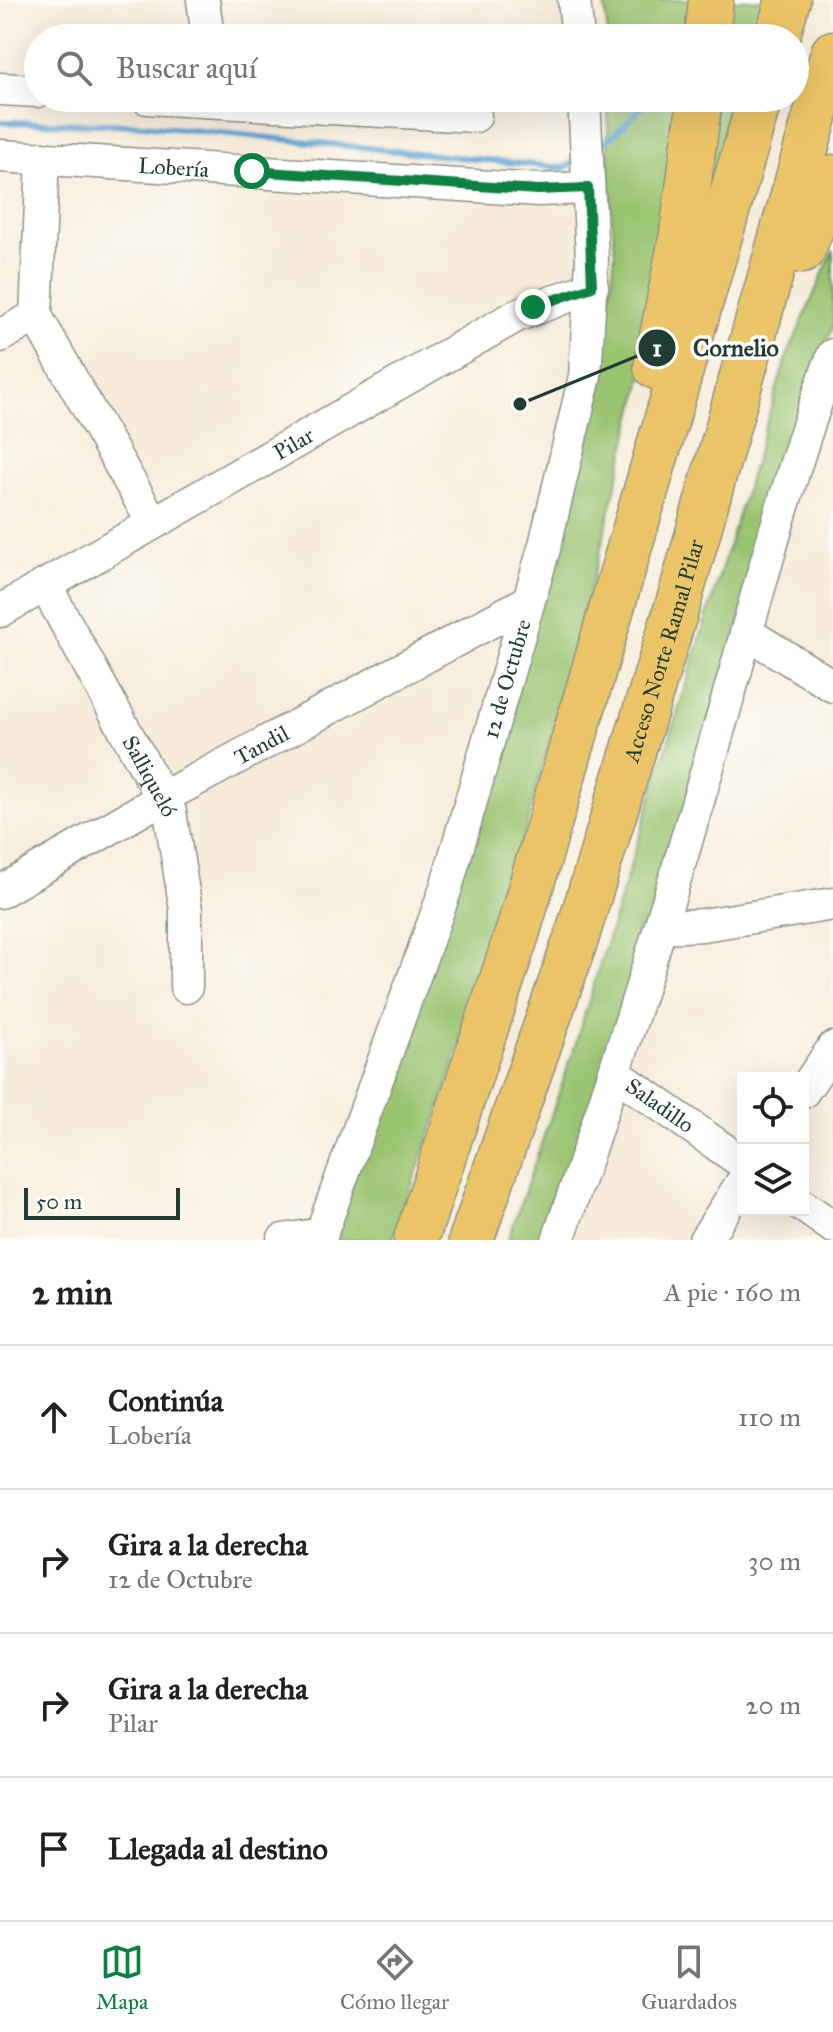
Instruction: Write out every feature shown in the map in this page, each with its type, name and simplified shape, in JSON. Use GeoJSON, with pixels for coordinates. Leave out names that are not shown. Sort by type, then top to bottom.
{"type":"FeatureCollection","features":[{"type":"Feature","properties":{"kind":"highway"},"geometry":{"type":"LineString","coordinates":[[708,24],[711,0]]}},
{"type":"Feature","properties":{"kind":"highway"},"geometry":{"type":"LineString","coordinates":[[781,24],[788,0]]}},
{"type":"Feature","properties":{"kind":"highway","name":"Acceso Norte Ramal Pilar"},"geometry":{"type":"LineString","coordinates":[[471,1240],[577,936],[680,597],[833,53]]}},
{"type":"Feature","properties":{"kind":"highway"},"geometry":{"type":"LineString","coordinates":[[601,652],[682,234],[698,112]]}},
{"type":"Feature","properties":{"kind":"highway"},"geometry":{"type":"LineString","coordinates":[[416,1240],[518,931],[756,112]]}},
{"type":"Feature","properties":{"kind":"highway"},"geometry":{"type":"LineString","coordinates":[[680,597],[794,268],[833,177]]}},
{"type":"Feature","properties":{"kind":"street"},"geometry":{"type":"LineString","coordinates":[[203,0],[206,24]]}},
{"type":"Feature","properties":{"kind":"street"},"geometry":{"type":"LineString","coordinates":[[574,0],[577,24]]}},
{"type":"Feature","properties":{"kind":"street"},"geometry":{"type":"LineString","coordinates":[[0,89],[24,90]]}},
{"type":"Feature","properties":{"kind":"street"},"geometry":{"type":"LineString","coordinates":[[410,112],[475,116]]}},
{"type":"Feature","properties":{"kind":"street","name":"12 de Octubre"},"geometry":{"type":"LineString","coordinates":[[320,1237],[445,891],[545,545],[585,376],[592,287],[585,112]]}},
{"type":"Feature","properties":{"kind":"street","name":"Lobería"},"geometry":{"type":"LineString","coordinates":[[0,156],[508,189],[587,178]]}},
{"type":"Feature","properties":{"kind":"street"},"geometry":{"type":"LineString","coordinates":[[43,158],[36,316],[153,523]]}},
{"type":"Feature","properties":{"kind":"street","name":"Pilar"},"geometry":{"type":"LineString","coordinates":[[0,611],[516,316],[592,287]]}},
{"type":"Feature","properties":{"kind":"street"},"geometry":{"type":"LineString","coordinates":[[0,336],[36,316]]}},
{"type":"Feature","properties":{"kind":"street"},"geometry":{"type":"LineString","coordinates":[[558,1240],[616,1074],[662,927],[747,633],[824,414],[833,355]]}},
{"type":"Feature","properties":{"kind":"street","name":"Salliqueló"},"geometry":{"type":"LineString","coordinates":[[45,585],[164,797],[184,891],[186,987]]}},
{"type":"Feature","properties":{"kind":"street","name":"Tandil"},"geometry":{"type":"LineString","coordinates":[[0,892],[164,797],[527,602]]}},
{"type":"Feature","properties":{"kind":"street"},"geometry":{"type":"LineString","coordinates":[[747,633],[833,686]]}},
{"type":"Feature","properties":{"kind":"street"},"geometry":{"type":"LineString","coordinates":[[662,927],[703,925],[833,904]]}},
{"type":"Feature","properties":{"kind":"street"},"geometry":{"type":"LineString","coordinates":[[809,1083],[833,1048]]}},
{"type":"Feature","properties":{"kind":"street","name":"Saladillo"},"geometry":{"type":"LineString","coordinates":[[616,1074],[737,1159]]}},
{"type":"Feature","properties":{"kind":"street"},"geometry":{"type":"LineString","coordinates":[[705,1240],[737,1190]]}},
{"type":"Feature","properties":{"kind":"street"},"geometry":{"type":"LineString","coordinates":[[809,1210],[833,1227]]}},
{"type":"Feature","properties":{"kind":"street"},"geometry":{"type":"LineString","coordinates":[[283,1240],[320,1237]]}},
{"type":"Feature","properties":{"kind":"green space"},"geometry":{"type":"Polygon","coordinates":[[[604,0],[692,0],[693,24],[607,24],[604,0]]]}},
{"type":"Feature","properties":{"kind":"green space"},"geometry":{"type":"Polygon","coordinates":[[[727,0],[774,0],[768,24],[725,24],[727,0]]]}},
{"type":"Feature","properties":{"kind":"green space"},"geometry":{"type":"Polygon","coordinates":[[[608,112],[687,112],[658,313],[601,548],[514,872],[442,1102],[392,1240],[332,1240],[555,547],[605,339],[615,253],[608,161],[608,112]]]}},
{"type":"Feature","properties":{"kind":"green space"},"geometry":{"type":"Polygon","coordinates":[[[714,112],[742,112],[700,240],[714,112]]]}},
{"type":"Feature","properties":{"kind":"green space"},"geometry":{"type":"Polygon","coordinates":[[[833,250],[833,327],[805,392],[655,917],[543,1240],[508,1240],[573,1052],[786,359],[833,250]]]}},
{"type":"Feature","properties":{"kind":"waterway"},"geometry":{"type":"LineString","coordinates":[[598,146],[612,137],[637,112]]}},
{"type":"Feature","properties":{"kind":"waterway"},"geometry":{"type":"LineString","coordinates":[[0,122],[143,125],[564,168],[575,161]]}},
{"type":"Feature","properties":{"kind":"place","name":"Cornelio"},"geometry":{"type":"Point","coordinates":[520,404]}},
{"type":"Feature","properties":{"kind":"route"},"geometry":{"type":"LineString","coordinates":[[252,171],[538,190],[588,188],[592,287],[533,307]]}}]}
